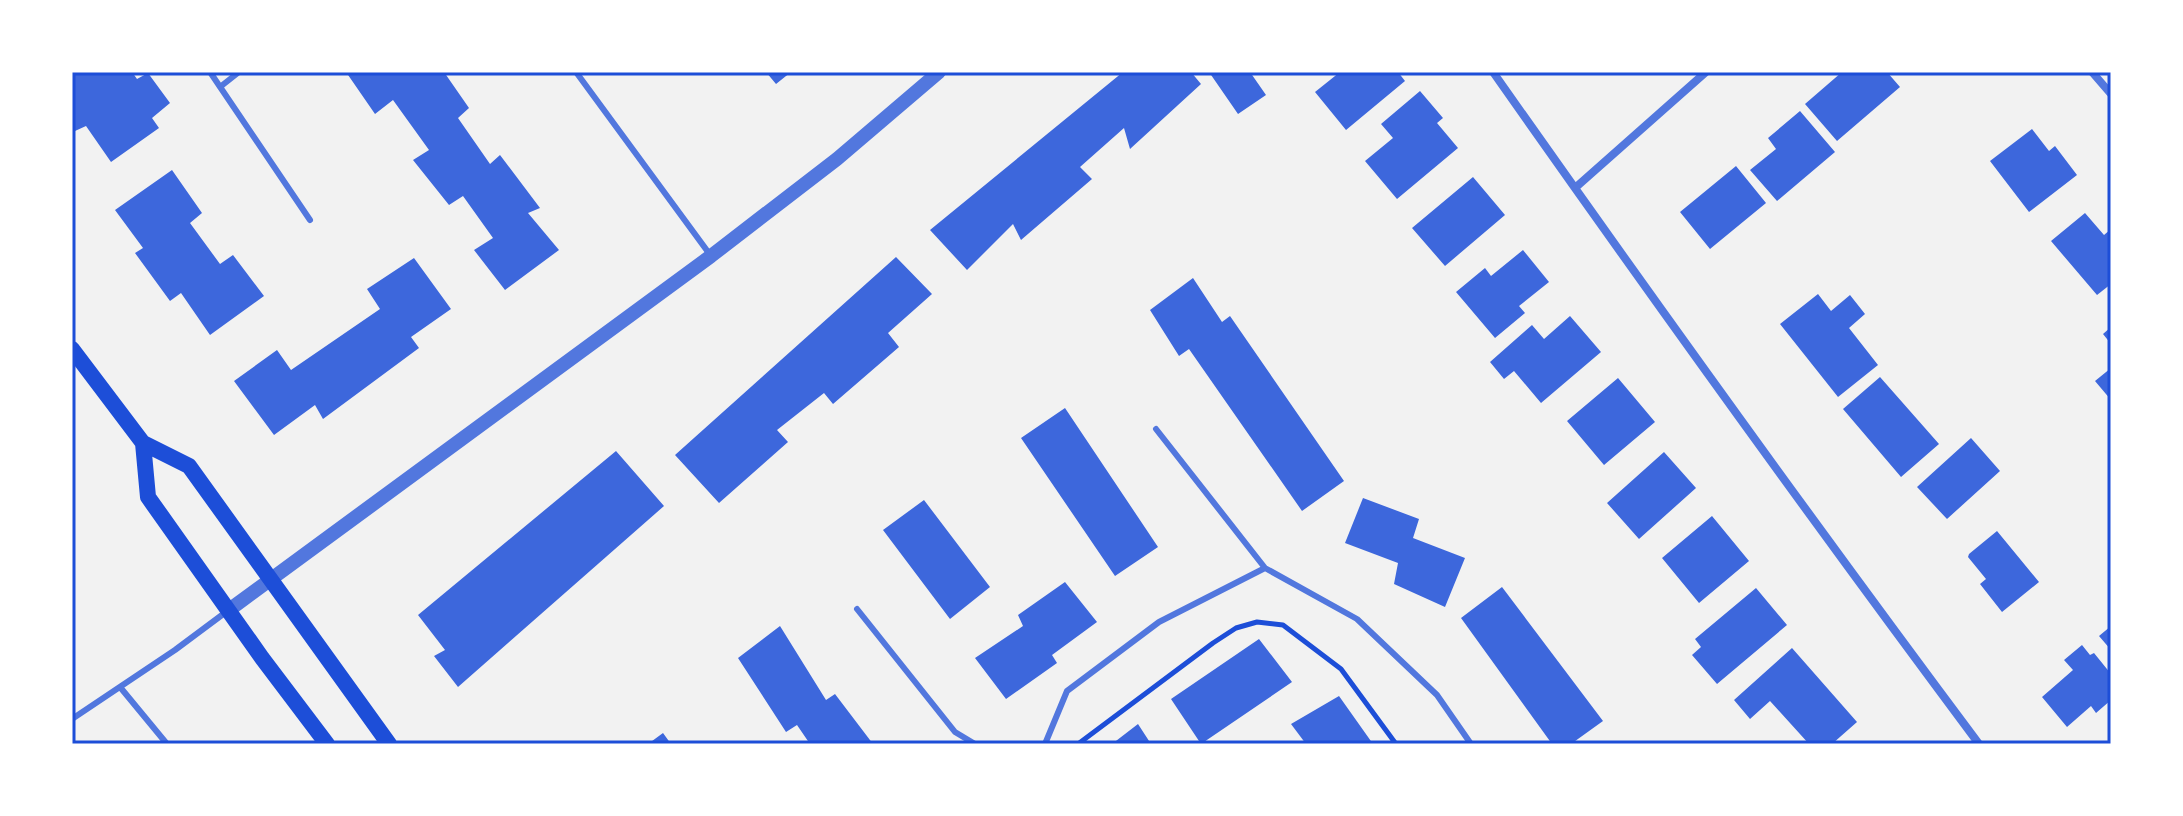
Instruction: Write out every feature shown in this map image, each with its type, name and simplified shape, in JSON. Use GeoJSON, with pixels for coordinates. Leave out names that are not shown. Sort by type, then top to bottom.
{"type":"FeatureCollection","features":[{"type":"Feature","properties":{"kind":"main road"},"geometry":{"type":"LineString","coordinates":[[72,349],[143,443],[189,466],[389,744]]}},
{"type":"Feature","properties":{"kind":"main road"},"geometry":{"type":"LineString","coordinates":[[143,443],[148,497],[327,744]]}},
{"type":"Feature","properties":{"kind":"street"},"geometry":{"type":"LineString","coordinates":[[229,610],[711,256],[837,159],[939,72]]}},
{"type":"Feature","properties":{"kind":"street"},"geometry":{"type":"LineString","coordinates":[[1493,72],[1979,744]]}},
{"type":"Feature","properties":{"kind":"street"},"geometry":{"type":"LineString","coordinates":[[1575,188],[1706,72]]}},
{"type":"Feature","properties":{"kind":"street"},"geometry":{"type":"LineString","coordinates":[[2092,72],[2111,94]]}},
{"type":"Feature","properties":{"kind":"lane"},"geometry":{"type":"LineString","coordinates":[[210,72],[310,220]]}},
{"type":"Feature","properties":{"kind":"lane"},"geometry":{"type":"LineString","coordinates":[[220,87],[239,72]]}},
{"type":"Feature","properties":{"kind":"lane"},"geometry":{"type":"LineString","coordinates":[[576,72],[711,256]]}},
{"type":"Feature","properties":{"kind":"lane"},"geometry":{"type":"LineString","coordinates":[[1156,429],[1265,568],[1357,619],[1437,695],[1471,744]]}},
{"type":"Feature","properties":{"kind":"lane"},"geometry":{"type":"LineString","coordinates":[[1045,744],[1067,691],[1159,622],[1265,568]]}},
{"type":"Feature","properties":{"kind":"lane"},"geometry":{"type":"LineString","coordinates":[[857,609],[955,732],[975,744]]}},
{"type":"Feature","properties":{"kind":"lane"},"geometry":{"type":"LineString","coordinates":[[72,719],[229,610]]}},
{"type":"Feature","properties":{"kind":"lane"},"geometry":{"type":"LineString","coordinates":[[120,687],[167,744]]}},
{"type":"Feature","properties":{"kind":"path"},"geometry":{"type":"LineString","coordinates":[[1078,744],[1213,643],[1236,628],[1257,622],[1283,625],[1341,669],[1396,744]]}},
{"type":"Feature","properties":{"kind":"building"},"geometry":{"type":"Polygon","coordinates":[[[72,72],[132,72],[137,79],[148,73],[170,103],[152,118],[159,128],[111,162],[86,126],[75,131],[72,126],[72,72]]]}},
{"type":"Feature","properties":{"kind":"building"},"geometry":{"type":"Polygon","coordinates":[[[346,72],[444,72],[469,108],[458,118],[490,164],[500,155],[540,208],[528,213],[559,250],[505,290],[474,250],[493,238],[463,196],[449,205],[413,160],[429,150],[393,100],[375,114],[346,72]]]}},
{"type":"Feature","properties":{"kind":"building"},"geometry":{"type":"Polygon","coordinates":[[[766,72],[791,72],[776,84],[766,72]]]}},
{"type":"Feature","properties":{"kind":"building"},"geometry":{"type":"Polygon","coordinates":[[[1123,72],[1191,72],[1201,84],[1130,149],[1124,128],[1080,167],[1092,179],[1021,240],[1013,224],[967,270],[930,230],[1123,72]]]}},
{"type":"Feature","properties":{"kind":"building"},"geometry":{"type":"Polygon","coordinates":[[[1209,72],[1250,72],[1266,95],[1238,114],[1209,72]]]}},
{"type":"Feature","properties":{"kind":"building"},"geometry":{"type":"Polygon","coordinates":[[[1340,72],[1398,72],[1405,81],[1346,130],[1315,92],[1340,72]]]}},
{"type":"Feature","properties":{"kind":"building"},"geometry":{"type":"Polygon","coordinates":[[[1842,72],[1887,72],[1900,87],[1837,141],[1805,104],[1842,72]]]}},
{"type":"Feature","properties":{"kind":"building"},"geometry":{"type":"Polygon","coordinates":[[[1420,91],[1443,118],[1437,123],[1458,148],[1397,199],[1365,161],[1393,138],[1381,124],[1420,91]]]}},
{"type":"Feature","properties":{"kind":"building"},"geometry":{"type":"Polygon","coordinates":[[[1800,111],[1835,152],[1777,201],[1750,170],[1776,149],[1768,138],[1800,111]]]}},
{"type":"Feature","properties":{"kind":"building"},"geometry":{"type":"Polygon","coordinates":[[[2032,129],[2049,151],[2055,146],[2077,175],[2029,212],[1990,161],[2032,129]]]}},
{"type":"Feature","properties":{"kind":"building"},"geometry":{"type":"Polygon","coordinates":[[[1736,166],[1766,203],[1710,249],[1680,212],[1736,166]]]}},
{"type":"Feature","properties":{"kind":"building"},"geometry":{"type":"Polygon","coordinates":[[[172,170],[202,213],[190,223],[220,264],[233,255],[264,296],[210,335],[181,293],[170,301],[135,253],[143,248],[115,210],[172,170]]]}},
{"type":"Feature","properties":{"kind":"building"},"geometry":{"type":"Polygon","coordinates":[[[1473,177],[1505,215],[1445,266],[1412,228],[1473,177]]]}},
{"type":"Feature","properties":{"kind":"building"},"geometry":{"type":"Polygon","coordinates":[[[2085,213],[2104,235],[2111,229],[2111,284],[2097,295],[2051,241],[2085,213]]]}},
{"type":"Feature","properties":{"kind":"building"},"geometry":{"type":"Polygon","coordinates":[[[1523,250],[1549,282],[1519,306],[1525,313],[1495,338],[1456,292],[1485,268],[1491,276],[1523,250]]]}},
{"type":"Feature","properties":{"kind":"building"},"geometry":{"type":"Polygon","coordinates":[[[896,257],[932,294],[888,333],[899,347],[833,404],[824,393],[777,430],[788,442],[719,503],[675,455],[896,257]]]}},
{"type":"Feature","properties":{"kind":"building"},"geometry":{"type":"Polygon","coordinates":[[[414,258],[451,309],[411,337],[419,348],[323,419],[315,405],[274,435],[234,381],[277,350],[291,370],[380,309],[367,289],[414,258]]]}},
{"type":"Feature","properties":{"kind":"building"},"geometry":{"type":"Polygon","coordinates":[[[1193,278],[1222,322],[1230,316],[1344,481],[1302,511],[1189,349],[1179,356],[1150,310],[1193,278]]]}},
{"type":"Feature","properties":{"kind":"building"},"geometry":{"type":"Polygon","coordinates":[[[1818,294],[1831,311],[1850,295],[1865,314],[1849,328],[1878,365],[1838,397],[1780,324],[1818,294]]]}},
{"type":"Feature","properties":{"kind":"building"},"geometry":{"type":"Polygon","coordinates":[[[1570,316],[1601,352],[1541,403],[1514,371],[1504,379],[1490,362],[1532,325],[1544,339],[1570,316]]]}},
{"type":"Feature","properties":{"kind":"building"},"geometry":{"type":"Polygon","coordinates":[[[2111,327],[2111,344],[2103,334],[2111,327]]]}},
{"type":"Feature","properties":{"kind":"building"},"geometry":{"type":"Polygon","coordinates":[[[2111,368],[2111,400],[2095,381],[2111,368]]]}},
{"type":"Feature","properties":{"kind":"building"},"geometry":{"type":"Polygon","coordinates":[[[1880,377],[1939,444],[1901,477],[1843,409],[1880,377]]]}},
{"type":"Feature","properties":{"kind":"building"},"geometry":{"type":"Polygon","coordinates":[[[1618,378],[1655,422],[1604,465],[1567,421],[1618,378]]]}},
{"type":"Feature","properties":{"kind":"building"},"geometry":{"type":"Polygon","coordinates":[[[1065,408],[1158,547],[1115,576],[1021,438],[1065,408]]]}},
{"type":"Feature","properties":{"kind":"building"},"geometry":{"type":"Polygon","coordinates":[[[1971,438],[2000,471],[1947,519],[1917,487],[1971,438]]]}},
{"type":"Feature","properties":{"kind":"building"},"geometry":{"type":"Polygon","coordinates":[[[616,451],[664,506],[458,687],[434,656],[445,650],[418,615],[616,451]]]}},
{"type":"Feature","properties":{"kind":"building"},"geometry":{"type":"Polygon","coordinates":[[[1664,452],[1696,488],[1639,539],[1607,503],[1664,452]]]}},
{"type":"Feature","properties":{"kind":"building"},"geometry":{"type":"Polygon","coordinates":[[[1363,498],[1419,519],[1413,538],[1465,558],[1445,607],[1394,584],[1398,563],[1345,543],[1363,498]]]}},
{"type":"Feature","properties":{"kind":"building"},"geometry":{"type":"Polygon","coordinates":[[[924,500],[990,587],[950,619],[883,530],[924,500]]]}},
{"type":"Feature","properties":{"kind":"building"},"geometry":{"type":"Polygon","coordinates":[[[1712,516],[1749,561],[1699,603],[1662,558],[1712,516]]]}},
{"type":"Feature","properties":{"kind":"building"},"geometry":{"type":"Polygon","coordinates":[[[1997,531],[2039,582],[2002,612],[1980,584],[1986,579],[1968,557],[1997,531]]]}},
{"type":"Feature","properties":{"kind":"building"},"geometry":{"type":"Polygon","coordinates":[[[1065,582],[1097,622],[1052,655],[1057,663],[1006,699],[975,658],[1023,626],[1018,615],[1065,582]]]}},
{"type":"Feature","properties":{"kind":"building"},"geometry":{"type":"Polygon","coordinates":[[[1502,587],[1603,721],[1571,744],[1552,744],[1461,618],[1502,587]]]}},
{"type":"Feature","properties":{"kind":"building"},"geometry":{"type":"Polygon","coordinates":[[[1756,588],[1787,625],[1717,684],[1692,655],[1701,647],[1695,639],[1756,588]]]}},
{"type":"Feature","properties":{"kind":"building"},"geometry":{"type":"Polygon","coordinates":[[[780,626],[826,700],[835,694],[873,744],[810,744],[797,725],[786,732],[738,658],[780,626]]]}},
{"type":"Feature","properties":{"kind":"building"},"geometry":{"type":"Polygon","coordinates":[[[2111,626],[2111,650],[2099,636],[2111,626]]]}},
{"type":"Feature","properties":{"kind":"building"},"geometry":{"type":"Polygon","coordinates":[[[1259,639],[1292,682],[1201,744],[1171,699],[1259,639]]]}},
{"type":"Feature","properties":{"kind":"building"},"geometry":{"type":"Polygon","coordinates":[[[2082,645],[2090,655],[2094,653],[2111,674],[2111,700],[2096,713],[2091,706],[2067,727],[2042,697],[2073,670],[2064,660],[2082,645]]]}},
{"type":"Feature","properties":{"kind":"building"},"geometry":{"type":"Polygon","coordinates":[[[1792,648],[1857,722],[1832,744],[1809,744],[1770,701],[1750,719],[1734,700],[1792,648]]]}},
{"type":"Feature","properties":{"kind":"building"},"geometry":{"type":"Polygon","coordinates":[[[1339,696],[1373,744],[1306,744],[1291,724],[1339,696]]]}},
{"type":"Feature","properties":{"kind":"building"},"geometry":{"type":"Polygon","coordinates":[[[1138,724],[1151,744],[1112,744],[1138,724]]]}},
{"type":"Feature","properties":{"kind":"building"},"geometry":{"type":"Polygon","coordinates":[[[663,733],[671,744],[648,744],[663,733]]]}}]}
